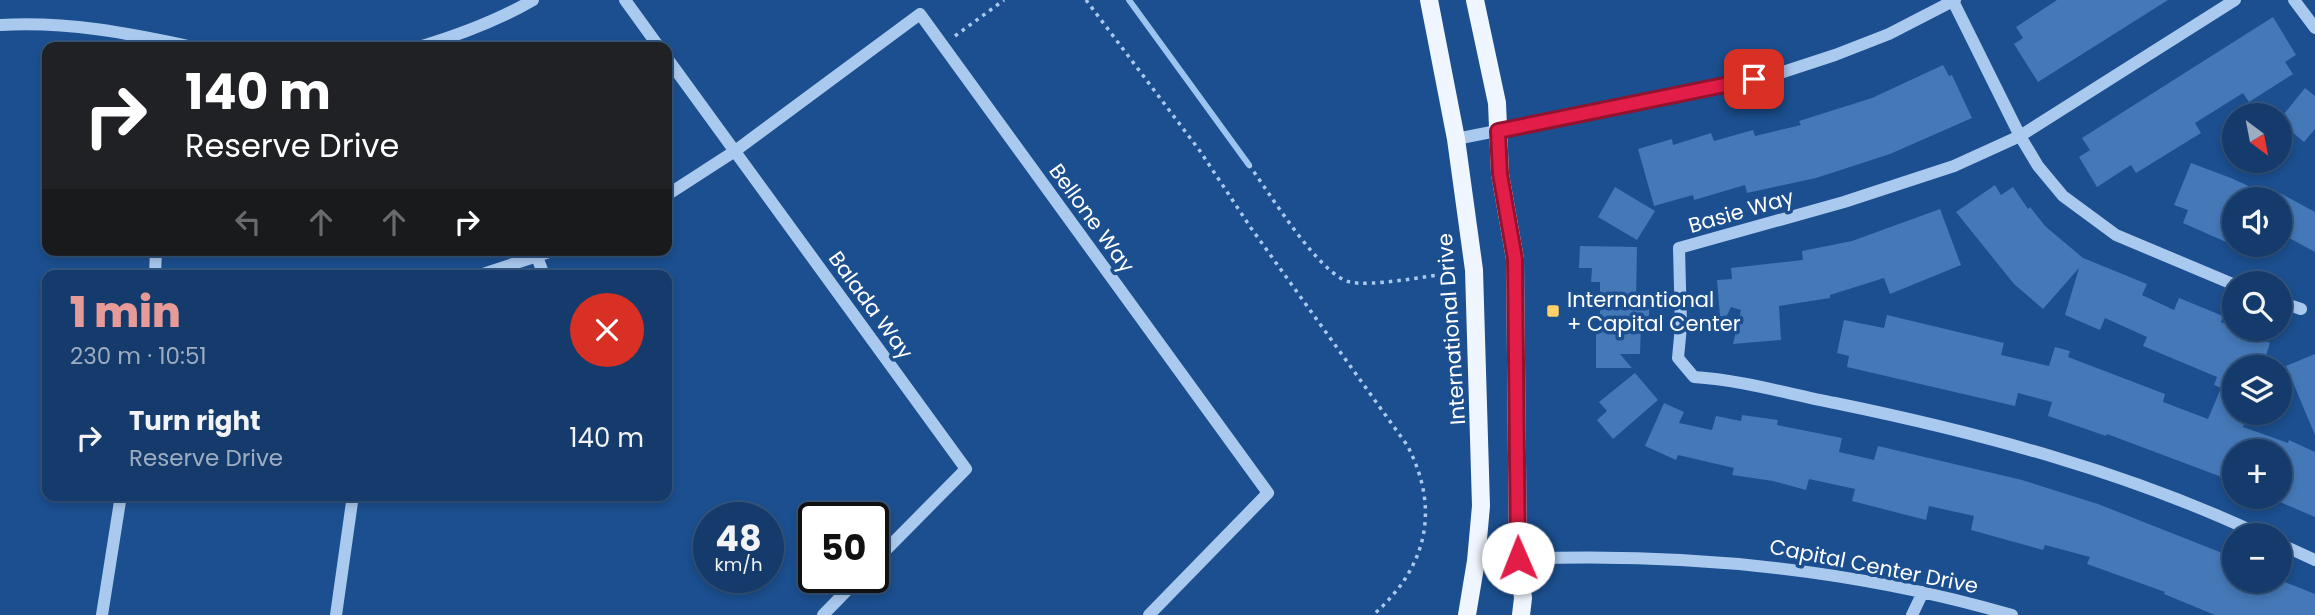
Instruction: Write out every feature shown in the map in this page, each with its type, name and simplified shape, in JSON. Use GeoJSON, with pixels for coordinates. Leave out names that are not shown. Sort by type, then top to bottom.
{"type":"FeatureCollection","features":[{"type":"Feature","properties":{"kind":"main road","name":"International Drive"},"geometry":{"type":"LineString","coordinates":[[1429,0],[1456,139],[1474,270],[1481,506],[1467,615]]}},
{"type":"Feature","properties":{"kind":"main road"},"geometry":{"type":"LineString","coordinates":[[1475,0],[1497,103],[1500,174],[1515,259],[1518,558],[1523,598],[1521,615]]}},
{"type":"Feature","properties":{"kind":"street"},"geometry":{"type":"LineString","coordinates":[[436,42],[461,35],[508,15],[533,0]]}},
{"type":"Feature","properties":{"kind":"street"},"geometry":{"type":"LineString","coordinates":[[625,0],[655,42]]}},
{"type":"Feature","properties":{"kind":"street","name":"Basie Way"},"geometry":{"type":"LineString","coordinates":[[2234,523],[2173,496],[2081,465],[1926,422],[1733,379],[1694,377],[1678,358],[1681,326],[1679,248],[1868,195],[1954,166],[2020,136],[2235,0]]}},
{"type":"Feature","properties":{"kind":"street"},"geometry":{"type":"LineString","coordinates":[[2294,0],[2315,28]]}},
{"type":"Feature","properties":{"kind":"street"},"geometry":{"type":"LineString","coordinates":[[1456,139],[1780,73],[1889,34],[1954,1],[2020,136],[2038,166],[2063,196],[2116,235],[2222,280]]}},
{"type":"Feature","properties":{"kind":"street","name":"Bellone Way"},"geometry":{"type":"LineString","coordinates":[[735,151],[920,14],[1268,493],[1149,615]]}},
{"type":"Feature","properties":{"kind":"street"},"geometry":{"type":"LineString","coordinates":[[0,25],[66,24],[116,30],[160,42]]}},
{"type":"Feature","properties":{"kind":"street","name":"Balada Way"},"geometry":{"type":"LineString","coordinates":[[672,65],[966,469],[889,547]]}},
{"type":"Feature","properties":{"kind":"street"},"geometry":{"type":"LineString","coordinates":[[672,192],[735,151]]}},
{"type":"Feature","properties":{"kind":"street"},"geometry":{"type":"LineString","coordinates":[[496,270],[537,257],[542,270]]}},
{"type":"Feature","properties":{"kind":"street"},"geometry":{"type":"LineString","coordinates":[[2292,306],[2301,309]]}},
{"type":"Feature","properties":{"kind":"street"},"geometry":{"type":"LineString","coordinates":[[102,615],[120,501]]}},
{"type":"Feature","properties":{"kind":"street"},"geometry":{"type":"LineString","coordinates":[[336,615],[352,501]]}},
{"type":"Feature","properties":{"kind":"street"},"geometry":{"type":"LineString","coordinates":[[2292,549],[2315,560]]}},
{"type":"Feature","properties":{"kind":"street","name":"Capital Center Drive"},"geometry":{"type":"LineString","coordinates":[[1476,561],[1604,556],[1756,564],[1831,574],[1923,592],[2012,615]]}},
{"type":"Feature","properties":{"kind":"street"},"geometry":{"type":"LineString","coordinates":[[1912,615],[1923,592]]}},
{"type":"Feature","properties":{"kind":"street"},"geometry":{"type":"LineString","coordinates":[[823,615],[844,593]]}},
{"type":"Feature","properties":{"kind":"path"},"geometry":{"type":"LineString","coordinates":[[943,46],[1004,0]]}},
{"type":"Feature","properties":{"kind":"path"},"geometry":{"type":"LineString","coordinates":[[1086,0],[1200,151],[1251,228],[1418,464],[1425,494],[1424,541],[1408,578],[1373,615]]}},
{"type":"Feature","properties":{"kind":"path"},"geometry":{"type":"LineString","coordinates":[[1249,165],[1317,258],[1332,274],[1341,279],[1362,283],[1452,274]]}},
{"type":"Feature","properties":{"kind":"building"},"geometry":{"type":"Polygon","coordinates":[[[2057,0],[2168,0],[2038,82],[2014,44],[2023,38],[2016,27],[2057,0]]]}},
{"type":"Feature","properties":{"kind":"building"},"geometry":{"type":"Polygon","coordinates":[[[2273,17],[2296,55],[2285,62],[2293,74],[2249,102],[2243,93],[2227,103],[2222,103],[2222,106],[2195,123],[2201,133],[2136,173],[2131,165],[2097,187],[2079,157],[2090,150],[2082,138],[2273,17]]]}},
{"type":"Feature","properties":{"kind":"building"},"geometry":{"type":"Polygon","coordinates":[[[1943,65],[1949,76],[1952,75],[1972,118],[1890,154],[1816,178],[1747,193],[1745,185],[1694,200],[1693,195],[1654,206],[1638,149],[1672,139],[1673,145],[1711,133],[1714,141],[1753,130],[1755,136],[1801,125],[1799,121],[1872,98],[1943,65]]]}},
{"type":"Feature","properties":{"kind":"building"},"geometry":{"type":"Polygon","coordinates":[[[2305,88],[2315,96],[2315,129],[2304,142],[2292,132],[2292,104],[2305,88]]]}},
{"type":"Feature","properties":{"kind":"building"},"geometry":{"type":"Polygon","coordinates":[[[2191,163],[2251,187],[2222,187],[2222,240],[2183,223],[2188,210],[2174,205],[2191,163]]]}},
{"type":"Feature","properties":{"kind":"building"},"geometry":{"type":"Polygon","coordinates":[[[1995,185],[2001,195],[2013,187],[2028,209],[2030,207],[2045,226],[2083,258],[2147,284],[2142,295],[2174,310],[2179,298],[2222,316],[2222,341],[2270,343],[2266,355],[2222,355],[2222,425],[2244,425],[2243,427],[2277,439],[2222,439],[2222,477],[2107,434],[2106,436],[2048,416],[2052,402],[2018,393],[2015,406],[1847,367],[1849,356],[1837,353],[1844,320],[1884,328],[1887,315],[2004,343],[2001,355],[2049,366],[2055,347],[2070,351],[2068,357],[2165,394],[2163,402],[2208,419],[2221,388],[2214,385],[2217,377],[2143,346],[2147,337],[2105,318],[2100,330],[2065,315],[2079,268],[2043,309],[2014,284],[1956,212],[1995,185]]]}},
{"type":"Feature","properties":{"kind":"building"},"geometry":{"type":"Polygon","coordinates":[[[1615,187],[1655,211],[1637,240],[1598,217],[1615,187]]]}},
{"type":"Feature","properties":{"kind":"building"},"geometry":{"type":"Polygon","coordinates":[[[2292,200],[2315,212],[2315,252],[2292,240],[2292,200]]]}},
{"type":"Feature","properties":{"kind":"building"},"geometry":{"type":"Polygon","coordinates":[[[1940,209],[1961,265],[1890,294],[1884,278],[1830,295],[1830,298],[1779,306],[1781,340],[1733,344],[1741,310],[1731,307],[1721,328],[1717,280],[1732,279],[1731,268],[1803,260],[1802,251],[1852,241],[1940,209]]]}},
{"type":"Feature","properties":{"kind":"building"},"geometry":{"type":"Polygon","coordinates":[[[1580,246],[1637,247],[1636,302],[1649,302],[1649,324],[1641,324],[1640,354],[1620,354],[1632,368],[1596,368],[1596,333],[1600,333],[1600,282],[1591,282],[1592,268],[1579,268],[1580,246]]]}},
{"type":"Feature","properties":{"kind":"building"},"geometry":{"type":"Polygon","coordinates":[[[2315,354],[2315,435],[2292,380],[2292,364],[2315,354]]]}},
{"type":"Feature","properties":{"kind":"building"},"geometry":{"type":"Polygon","coordinates":[[[1635,373],[1658,400],[1613,439],[1597,420],[1607,411],[1599,402],[1635,373]]]}},
{"type":"Feature","properties":{"kind":"building"},"geometry":{"type":"Polygon","coordinates":[[[1664,403],[1684,412],[1679,423],[1712,430],[1716,416],[1741,421],[1742,415],[1778,420],[1777,425],[1842,438],[1839,452],[1874,460],[1878,446],[2022,480],[2098,504],[2222,553],[2222,593],[2292,593],[2292,585],[2315,594],[2315,615],[2215,615],[2164,594],[2165,592],[2087,564],[2090,557],[2045,545],[2043,550],[1971,530],[1974,516],[1929,506],[1926,520],[1852,501],[1855,489],[1809,479],[1806,490],[1773,481],[1732,475],[1734,468],[1678,455],[1676,460],[1645,446],[1664,403]]]}},
{"type":"Feature","properties":{"kind":"building"},"geometry":{"type":"Polygon","coordinates":[[[2292,441],[2315,452],[2315,517],[2292,507],[2292,441]]]}},
{"type":"Feature","properties":{"kind":"waterway"},"geometry":{"type":"LineString","coordinates":[[1129,0],[1249,165]]}},
{"type":"Feature","properties":{"kind":"place","name":"Internantional + Capital Center"},"geometry":{"type":"Point","coordinates":[1553,311]}},
{"type":"Feature","properties":{"kind":"route"},"geometry":{"type":"LineString","coordinates":[[1518,558],[1515,259],[1500,174],[1498,131],[1754,79]]}}]}
